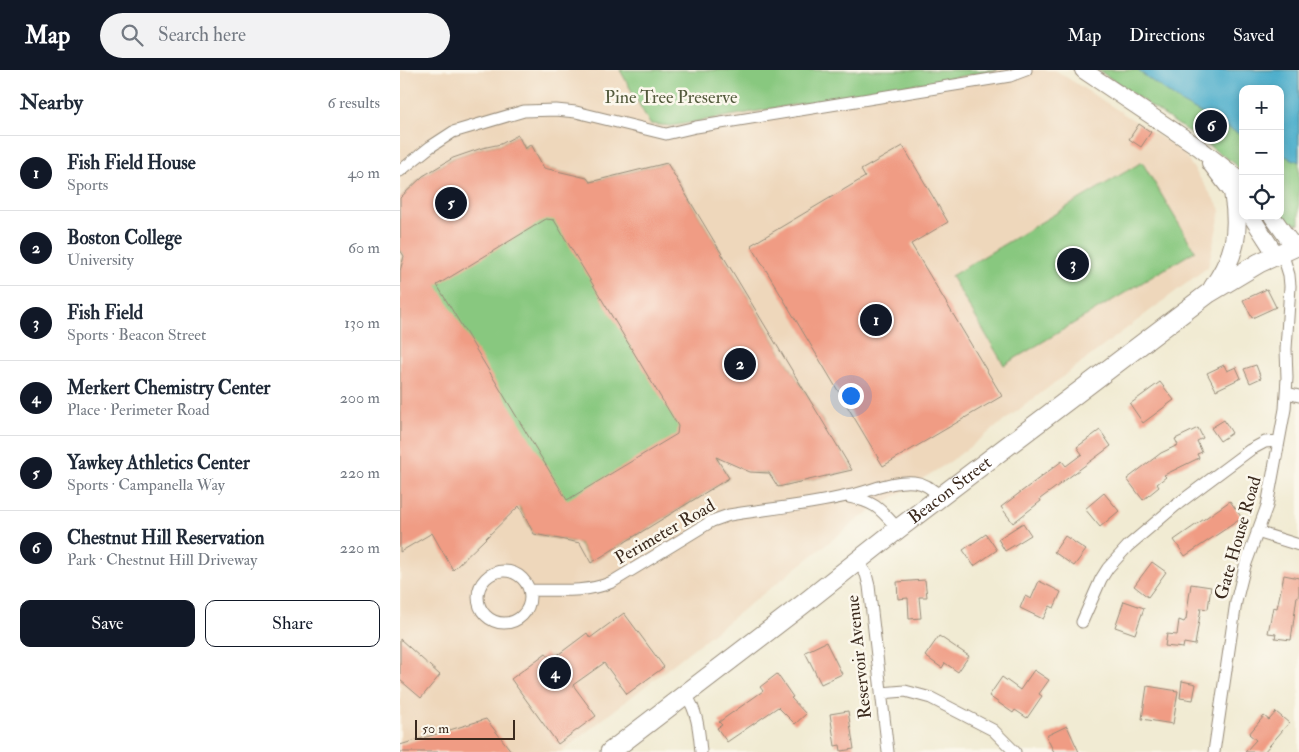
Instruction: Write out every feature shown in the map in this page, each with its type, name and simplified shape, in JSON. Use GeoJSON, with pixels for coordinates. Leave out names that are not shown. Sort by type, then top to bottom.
{"type":"FeatureCollection","features":[{"type":"Feature","properties":{"kind":"main road"},"geometry":{"type":"LineString","coordinates":[[1083,70],[1198,147],[1239,193]]}},
{"type":"Feature","properties":{"kind":"main road"},"geometry":{"type":"LineString","coordinates":[[1209,293],[1226,268],[1235,243],[1239,202]]}},
{"type":"Feature","properties":{"kind":"main road"},"geometry":{"type":"LineString","coordinates":[[1255,220],[1288,250]]}},
{"type":"Feature","properties":{"kind":"main road"},"geometry":{"type":"LineString","coordinates":[[1274,220],[1288,250]]}},
{"type":"Feature","properties":{"kind":"main road","name":"Beacon Street"},"geometry":{"type":"LineString","coordinates":[[610,752],[898,529],[1209,293],[1239,274],[1288,250]]}},
{"type":"Feature","properties":{"kind":"street"},"geometry":{"type":"LineString","coordinates":[[400,171],[430,147],[453,132],[524,111],[556,110],[576,112],[666,134],[696,127],[1000,78],[1026,70]]}},
{"type":"Feature","properties":{"kind":"street","name":"Gate House Road"},"geometry":{"type":"LineString","coordinates":[[1214,752],[1236,602],[1245,566],[1267,506],[1280,441],[1287,393],[1286,349],[1290,286],[1288,250]]}},
{"type":"Feature","properties":{"kind":"street"},"geometry":{"type":"LineString","coordinates":[[1287,393],[1299,396]]}},
{"type":"Feature","properties":{"kind":"street"},"geometry":{"type":"LineString","coordinates":[[1082,622],[1101,579],[1108,568],[1128,546],[1174,506],[1250,450],[1265,442],[1280,441]]}},
{"type":"Feature","properties":{"kind":"street","name":"Perimeter Road"},"geometry":{"type":"LineString","coordinates":[[530,590],[591,589],[601,587],[720,518],[729,515],[848,496],[890,485],[916,482],[935,490],[940,497]]}},
{"type":"Feature","properties":{"kind":"street","name":"Perimeter Road"},"geometry":{"type":"LineString","coordinates":[[848,496],[874,504],[898,529]]}},
{"type":"Feature","properties":{"kind":"street"},"geometry":{"type":"LineString","coordinates":[[1258,532],[1299,545]]}},
{"type":"Feature","properties":{"kind":"street","name":"Reservoir Avenue"},"geometry":{"type":"LineString","coordinates":[[857,561],[866,574],[869,586],[888,752]]}},
{"type":"Feature","properties":{"kind":"street"},"geometry":{"type":"LineString","coordinates":[[496,572],[512,572],[520,576],[530,590],[528,608],[523,615],[508,623],[491,619],[484,614],[480,607],[478,598],[482,582],[496,572]]}},
{"type":"Feature","properties":{"kind":"street"},"geometry":{"type":"LineString","coordinates":[[881,693],[905,691],[931,698],[993,730],[1015,752]]}},
{"type":"Feature","properties":{"kind":"street"},"geometry":{"type":"LineString","coordinates":[[686,695],[697,717],[701,752]]}},
{"type":"Feature","properties":{"kind":"shaded area"},"geometry":{"type":"Polygon","coordinates":[[[400,70],[620,70],[650,124],[671,126],[998,70],[1055,70],[1182,151],[1221,210],[1208,267],[951,461],[860,518],[561,752],[400,752],[400,70]]]}},
{"type":"Feature","properties":{"kind":"green space","name":"Pine Tree Preserve"},"geometry":{"type":"Polygon","coordinates":[[[620,70],[998,70],[671,126],[650,124],[620,70]]]}},
{"type":"Feature","properties":{"kind":"green space"},"geometry":{"type":"Polygon","coordinates":[[[1098,70],[1299,70],[1299,224],[1289,222],[1284,218],[1284,85],[1239,85],[1239,169],[1234,163],[1098,70]]]}},
{"type":"Feature","properties":{"kind":"green space"},"geometry":{"type":"Polygon","coordinates":[[[518,135],[525,148],[531,144],[544,168],[587,178],[590,182],[667,163],[852,470],[778,487],[769,473],[744,469],[726,453],[717,459],[729,478],[591,563],[579,543],[534,534],[400,293],[400,271],[404,256],[400,250],[400,198],[423,176],[453,158],[501,144],[518,135]]]}},
{"type":"Feature","properties":{"kind":"green space"},"geometry":{"type":"Polygon","coordinates":[[[1142,162],[1195,251],[1004,365],[951,276],[1142,162]]]}},
{"type":"Feature","properties":{"kind":"water"},"geometry":{"type":"Polygon","coordinates":[[[1137,70],[1299,70],[1299,162],[1284,156],[1284,85],[1239,85],[1239,134],[1182,103],[1137,70]]]}},
{"type":"Feature","properties":{"kind":"building"},"geometry":{"type":"Polygon","coordinates":[[[1139,124],[1151,132],[1141,147],[1129,139],[1139,124]]]}},
{"type":"Feature","properties":{"kind":"building"},"geometry":{"type":"Polygon","coordinates":[[[518,135],[525,149],[531,144],[544,168],[587,178],[590,182],[667,163],[852,470],[778,487],[769,473],[750,472],[716,457],[729,478],[591,563],[580,543],[534,534],[519,506],[453,570],[432,533],[400,552],[400,271],[404,256],[400,250],[400,198],[423,176],[453,158],[501,144],[518,135]],[[546,219],[437,285],[567,500],[677,434],[678,426],[554,220],[546,219]]]}},
{"type":"Feature","properties":{"kind":"building"},"geometry":{"type":"Polygon","coordinates":[[[903,146],[948,222],[911,244],[1002,396],[883,466],[751,245],[865,177],[861,170],[903,146]]]}},
{"type":"Feature","properties":{"kind":"building"},"geometry":{"type":"Polygon","coordinates":[[[1267,289],[1276,307],[1252,318],[1243,300],[1267,289]]]}},
{"type":"Feature","properties":{"kind":"building"},"geometry":{"type":"Polygon","coordinates":[[[1224,365],[1227,371],[1236,367],[1241,378],[1216,390],[1207,373],[1224,365]]]}},
{"type":"Feature","properties":{"kind":"building"},"geometry":{"type":"Polygon","coordinates":[[[1256,365],[1261,378],[1250,383],[1244,369],[1256,365]]]}},
{"type":"Feature","properties":{"kind":"building"},"geometry":{"type":"Polygon","coordinates":[[[1160,382],[1174,400],[1143,423],[1130,404],[1160,382]]]}},
{"type":"Feature","properties":{"kind":"building"},"geometry":{"type":"Polygon","coordinates":[[[1224,420],[1232,433],[1220,441],[1211,428],[1224,420]]]}},
{"type":"Feature","properties":{"kind":"building"},"geometry":{"type":"Polygon","coordinates":[[[1198,428],[1203,438],[1197,441],[1202,452],[1197,454],[1199,458],[1164,475],[1166,477],[1157,484],[1159,487],[1143,500],[1127,479],[1161,453],[1178,445],[1175,439],[1198,428]]]}},
{"type":"Feature","properties":{"kind":"building"},"geometry":{"type":"Polygon","coordinates":[[[1100,430],[1111,446],[1040,499],[1041,501],[1013,523],[1001,507],[1062,461],[1066,466],[1082,454],[1077,447],[1100,430]]]}},
{"type":"Feature","properties":{"kind":"building"},"geometry":{"type":"Polygon","coordinates":[[[1104,493],[1119,511],[1100,527],[1085,509],[1104,493]]]}},
{"type":"Feature","properties":{"kind":"building"},"geometry":{"type":"Polygon","coordinates":[[[1230,501],[1242,518],[1185,556],[1174,540],[1230,501]]]}},
{"type":"Feature","properties":{"kind":"building"},"geometry":{"type":"Polygon","coordinates":[[[1023,523],[1031,535],[1005,551],[998,539],[1023,523]]]}},
{"type":"Feature","properties":{"kind":"building"},"geometry":{"type":"Polygon","coordinates":[[[986,534],[997,550],[974,566],[963,550],[986,534]]]}},
{"type":"Feature","properties":{"kind":"building"},"geometry":{"type":"Polygon","coordinates":[[[1065,536],[1086,550],[1074,566],[1054,552],[1065,536]]]}},
{"type":"Feature","properties":{"kind":"building"},"geometry":{"type":"Polygon","coordinates":[[[1152,562],[1166,572],[1148,597],[1134,586],[1152,562]]]}},
{"type":"Feature","properties":{"kind":"building"},"geometry":{"type":"Polygon","coordinates":[[[1284,575],[1299,578],[1299,597],[1297,596],[1291,640],[1275,638],[1276,634],[1268,633],[1273,607],[1277,608],[1284,575]]]}},
{"type":"Feature","properties":{"kind":"building"},"geometry":{"type":"Polygon","coordinates":[[[925,580],[927,597],[919,597],[921,618],[909,619],[908,598],[898,599],[897,582],[925,580]]]}},
{"type":"Feature","properties":{"kind":"building"},"geometry":{"type":"Polygon","coordinates":[[[1039,581],[1061,592],[1054,608],[1050,606],[1043,619],[1020,608],[1025,596],[1031,599],[1039,581]]]}},
{"type":"Feature","properties":{"kind":"building"},"geometry":{"type":"Polygon","coordinates":[[[1191,584],[1211,587],[1208,609],[1201,608],[1195,645],[1184,643],[1183,648],[1165,646],[1167,634],[1177,635],[1179,620],[1184,622],[1186,619],[1191,584]]]}},
{"type":"Feature","properties":{"kind":"building"},"geometry":{"type":"Polygon","coordinates":[[[1124,601],[1144,608],[1135,634],[1115,627],[1124,601]]]}},
{"type":"Feature","properties":{"kind":"building"},"geometry":{"type":"Polygon","coordinates":[[[624,613],[664,667],[627,694],[604,663],[573,685],[596,716],[558,744],[511,679],[546,653],[551,660],[587,633],[590,638],[624,613]]]}},
{"type":"Feature","properties":{"kind":"building"},"geometry":{"type":"Polygon","coordinates":[[[939,636],[969,656],[958,672],[945,663],[942,668],[925,656],[939,636]]]}},
{"type":"Feature","properties":{"kind":"building"},"geometry":{"type":"Polygon","coordinates":[[[400,639],[440,675],[421,698],[400,680],[400,639]]]}},
{"type":"Feature","properties":{"kind":"building"},"geometry":{"type":"Polygon","coordinates":[[[826,642],[842,674],[821,684],[805,652],[826,642]]]}},
{"type":"Feature","properties":{"kind":"building"},"geometry":{"type":"Polygon","coordinates":[[[1034,670],[1049,680],[1039,694],[1042,696],[1027,718],[1015,710],[1013,713],[989,696],[1002,677],[1020,690],[1034,670]]]}},
{"type":"Feature","properties":{"kind":"building"},"geometry":{"type":"Polygon","coordinates":[[[777,674],[793,697],[791,698],[806,714],[795,724],[778,707],[727,742],[717,728],[722,725],[719,722],[763,691],[760,687],[777,674]]]}},
{"type":"Feature","properties":{"kind":"building"},"geometry":{"type":"Polygon","coordinates":[[[1182,681],[1196,684],[1193,700],[1180,698],[1182,681]]]}},
{"type":"Feature","properties":{"kind":"building"},"geometry":{"type":"Polygon","coordinates":[[[1147,686],[1178,691],[1173,724],[1142,719],[1147,686]]]}},
{"type":"Feature","properties":{"kind":"building"},"geometry":{"type":"Polygon","coordinates":[[[848,711],[854,749],[841,751],[840,745],[835,746],[830,714],[848,711]]]}},
{"type":"Feature","properties":{"kind":"building"},"geometry":{"type":"Polygon","coordinates":[[[1276,712],[1289,723],[1264,752],[1245,752],[1256,740],[1249,734],[1264,716],[1269,720],[1276,712]]]}},
{"type":"Feature","properties":{"kind":"building"},"geometry":{"type":"Polygon","coordinates":[[[486,719],[512,752],[400,752],[400,745],[486,719]]]}},
{"type":"Feature","properties":{"kind":"building"},"geometry":{"type":"Polygon","coordinates":[[[1067,726],[1079,752],[1054,752],[1046,736],[1067,726]]]}},
{"type":"Feature","properties":{"kind":"place","name":"Chestnut Hill Reservation"},"geometry":{"type":"Point","coordinates":[1211,126]}},
{"type":"Feature","properties":{"kind":"place","name":"Yawkey Athletics Center"},"geometry":{"type":"Point","coordinates":[451,203]}},
{"type":"Feature","properties":{"kind":"place","name":"Fish Field"},"geometry":{"type":"Point","coordinates":[1073,264]}},
{"type":"Feature","properties":{"kind":"place","name":"Fish Field House"},"geometry":{"type":"Point","coordinates":[876,320]}},
{"type":"Feature","properties":{"kind":"place","name":"Boston College"},"geometry":{"type":"Point","coordinates":[740,364]}},
{"type":"Feature","properties":{"kind":"place","name":"Merkert Chemistry Center"},"geometry":{"type":"Point","coordinates":[555,673]}}]}
